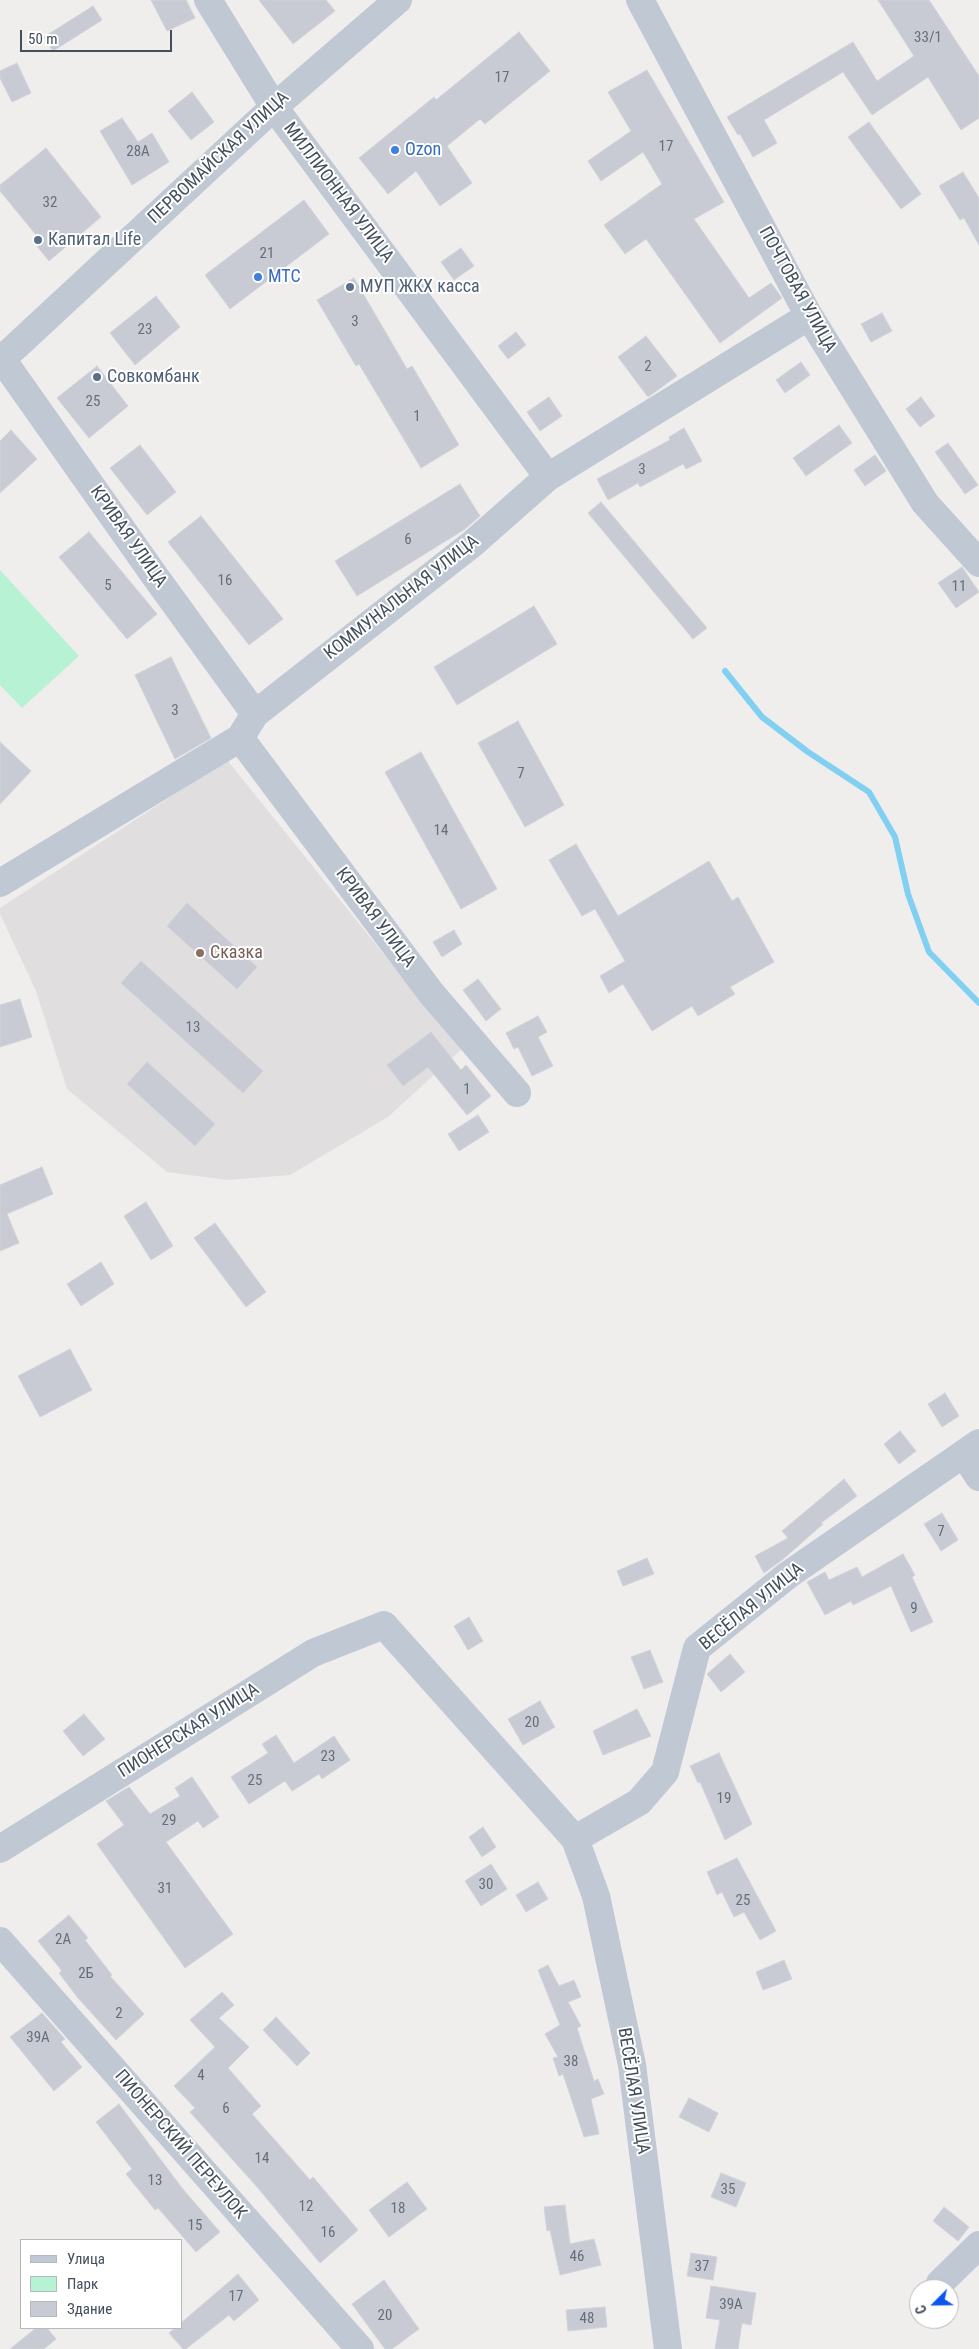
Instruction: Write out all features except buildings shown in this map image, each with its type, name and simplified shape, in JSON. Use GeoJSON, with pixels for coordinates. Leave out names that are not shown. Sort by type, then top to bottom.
{"type":"FeatureCollection","features":[{"type":"Feature","properties":{"kind":"street","name":"МИЛЛИОННАЯ УЛИЦА"},"geometry":{"type":"LineString","coordinates":[[208,0],[274,107],[548,477]]}},
{"type":"Feature","properties":{"kind":"street","name":"ПЕРВОМАЙСКАЯ УЛИЦА"},"geometry":{"type":"LineString","coordinates":[[1,360],[274,107],[398,0]]}},
{"type":"Feature","properties":{"kind":"street","name":"ПОЧТОВАЯ УЛИЦА"},"geometry":{"type":"LineString","coordinates":[[640,0],[809,316],[925,503],[979,563]]}},
{"type":"Feature","properties":{"kind":"street","name":"КОММУНАЛЬНАЯ УЛИЦА"},"geometry":{"type":"LineString","coordinates":[[0,883],[240,738],[256,714],[472,544],[548,477],[809,316]]}},
{"type":"Feature","properties":{"kind":"street","name":"КРИВАЯ УЛИЦА"},"geometry":{"type":"LineString","coordinates":[[1,360],[256,714]]}},
{"type":"Feature","properties":{"kind":"street","name":"КРИВАЯ УЛИЦА"},"geometry":{"type":"LineString","coordinates":[[240,738],[431,993],[516,1093]]}},
{"type":"Feature","properties":{"kind":"street"},"geometry":{"type":"LineString","coordinates":[[972,1449],[979,1477]]}},
{"type":"Feature","properties":{"kind":"street","name":"ВЕСЁЛАЯ УЛИЦА"},"geometry":{"type":"LineString","coordinates":[[575,1839],[639,1802],[665,1772],[697,1648],[788,1575],[972,1449]]}},
{"type":"Feature","properties":{"kind":"street","name":"ВЕСЁЛАЯ УЛИЦА"},"geometry":{"type":"LineString","coordinates":[[384,1625],[575,1839],[596,1896],[632,2064],[668,2349]]}},
{"type":"Feature","properties":{"kind":"street","name":"ПИОНЕРСКАЯ УЛИЦА"},"geometry":{"type":"LineString","coordinates":[[0,1849],[313,1653],[384,1625]]}},
{"type":"Feature","properties":{"kind":"street","name":"ПИОНЕРСКИЙ ПЕРЕУЛОК"},"geometry":{"type":"LineString","coordinates":[[0,1941],[360,2349]]}},
{"type":"Feature","properties":{"kind":"street"},"geometry":{"type":"LineString","coordinates":[[944,2279],[979,2245]]}},
{"type":"Feature","properties":{"kind":"shaded area","name":"Сказка"},"geometry":{"type":"Polygon","coordinates":[[[227,760],[461,1050],[388,1117],[290,1175],[227,1180],[167,1172],[67,1089],[36,991],[0,914],[0,908],[227,760]]]}},
{"type":"Feature","properties":{"kind":"green space"},"geometry":{"type":"Polygon","coordinates":[[[0,570],[79,656],[22,708],[0,685],[0,570]]]}},
{"type":"Feature","properties":{"kind":"waterway"},"geometry":{"type":"LineString","coordinates":[[725,671],[762,717],[808,752],[869,792],[895,837],[908,894],[929,952],[979,1003]]}},
{"type":"Feature","properties":{"kind":"place","name":"Ozon"},"geometry":{"type":"Point","coordinates":[395,150]}},
{"type":"Feature","properties":{"kind":"place","name":"Капитал Life"},"geometry":{"type":"Point","coordinates":[38,240]}},
{"type":"Feature","properties":{"kind":"place","name":"МТС"},"geometry":{"type":"Point","coordinates":[258,277]}},
{"type":"Feature","properties":{"kind":"place","name":"МУП ЖКХ касса"},"geometry":{"type":"Point","coordinates":[350,287]}},
{"type":"Feature","properties":{"kind":"place","name":"Совкомбанк"},"geometry":{"type":"Point","coordinates":[97,377]}},
{"type":"Feature","properties":{"kind":"place","name":"Сказка"},"geometry":{"type":"Point","coordinates":[200,953]}}]}
